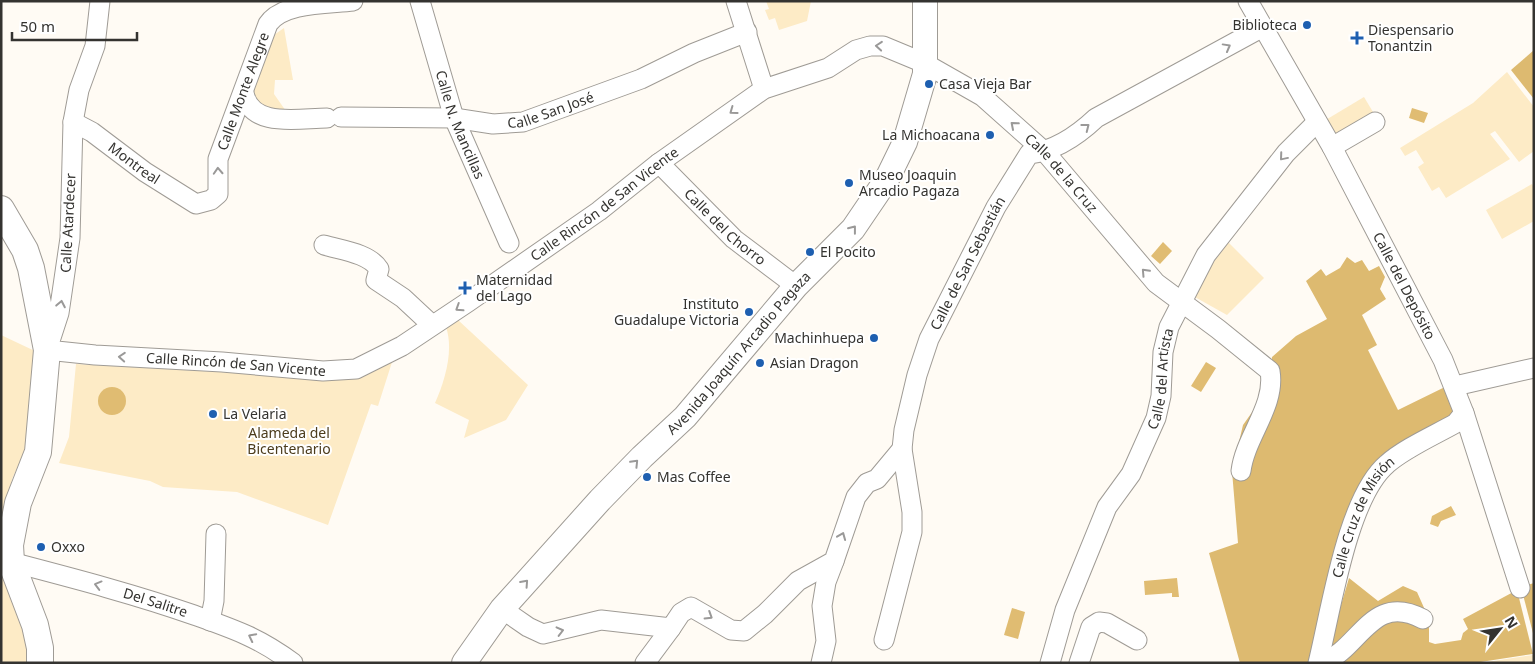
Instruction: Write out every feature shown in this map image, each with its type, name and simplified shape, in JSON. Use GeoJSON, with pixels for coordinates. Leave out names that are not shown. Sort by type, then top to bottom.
{"type":"FeatureCollection","features":[{"type":"Feature","properties":{"kind":"main road"},"geometry":{"type":"LineString","coordinates":[[1,209],[28,259],[47,350],[38,452],[18,503],[7,551],[35,625],[40,648],[40,663]]}},
{"type":"Feature","properties":{"kind":"street","name":"Calle Monte Alegre"},"geometry":{"type":"LineString","coordinates":[[196,204],[211,200],[218,194],[218,159],[268,24],[277,14],[289,9],[354,1]]}},
{"type":"Feature","properties":{"kind":"street","name":"Calle N. Mancillas"},"geometry":{"type":"LineString","coordinates":[[420,1],[454,118],[509,243]]}},
{"type":"Feature","properties":{"kind":"street"},"geometry":{"type":"LineString","coordinates":[[736,1],[764,89]]}},
{"type":"Feature","properties":{"kind":"street","name":"Avenida Joaquín Arcadio Pagaza"},"geometry":{"type":"LineString","coordinates":[[464,663],[502,609],[600,500],[685,417],[796,286],[854,229],[887,179],[905,142],[925,74],[925,1]]}},
{"type":"Feature","properties":{"kind":"street","name":"Calle del Depósito"},"geometry":{"type":"LineString","coordinates":[[1248,1],[1332,147],[1455,386],[1520,588]]}},
{"type":"Feature","properties":{"kind":"street","name":"Calle Atardecer"},"geometry":{"type":"LineString","coordinates":[[47,350],[59,313],[70,238],[73,122],[79,90],[95,46],[96,3]]}},
{"type":"Feature","properties":{"kind":"street","name":"Calle de San Sebastián"},"geometry":{"type":"LineString","coordinates":[[884,640],[912,532],[912,512],[902,449],[904,430],[916,375],[928,339],[996,207],[1029,154],[1045,152],[1085,128],[1096,118],[1264,27]]}},
{"type":"Feature","properties":{"kind":"street","name":"Calle San José"},"geometry":{"type":"LineString","coordinates":[[244,93],[252,111],[264,117],[454,118],[493,124],[533,119],[641,79],[706,48],[747,32]]}},
{"type":"Feature","properties":{"kind":"street","name":"Calle Rincón de San Vicente"},"geometry":{"type":"LineString","coordinates":[[47,350],[340,372],[356,369],[377,360],[432,325],[599,212],[659,164],[764,89],[828,68],[856,50],[870,46],[883,46],[924,63]]}},
{"type":"Feature","properties":{"kind":"street","name":"Calle de la Cruz"},"geometry":{"type":"LineString","coordinates":[[924,63],[982,96],[1045,152],[1156,283],[1218,328],[1270,371],[1272,383],[1244,450],[1241,471]]}},
{"type":"Feature","properties":{"kind":"street","name":"Montreal"},"geometry":{"type":"LineString","coordinates":[[73,122],[92,132],[145,172],[196,204]]}},
{"type":"Feature","properties":{"kind":"street","name":"Calle del Artista"},"geometry":{"type":"LineString","coordinates":[[1050,663],[1065,610],[1107,507],[1131,474],[1156,418],[1161,396],[1163,352],[1169,326],[1206,255],[1286,153],[1317,122]]}},
{"type":"Feature","properties":{"kind":"street"},"geometry":{"type":"LineString","coordinates":[[1332,147],[1375,122]]}},
{"type":"Feature","properties":{"kind":"street","name":"Calle del Chorro"},"geometry":{"type":"LineString","coordinates":[[659,164],[734,239],[796,286]]}},
{"type":"Feature","properties":{"kind":"street"},"geometry":{"type":"LineString","coordinates":[[324,245],[357,255],[376,264],[379,269],[376,280],[403,298],[432,325]]}},
{"type":"Feature","properties":{"kind":"street"},"geometry":{"type":"LineString","coordinates":[[1455,386],[1534,368]]}},
{"type":"Feature","properties":{"kind":"street","name":"Calle Cruz de Misión"},"geometry":{"type":"LineString","coordinates":[[1318,663],[1348,535],[1365,495],[1377,474],[1388,462],[1456,423],[1464,413]]}},
{"type":"Feature","properties":{"kind":"street"},"geometry":{"type":"LineString","coordinates":[[821,663],[826,641],[822,606],[826,582],[856,497],[867,483],[877,479],[902,449]]}},
{"type":"Feature","properties":{"kind":"street"},"geometry":{"type":"LineString","coordinates":[[210,621],[214,601],[216,534]]}},
{"type":"Feature","properties":{"kind":"street","name":"Del Salitre"},"geometry":{"type":"LineString","coordinates":[[7,551],[247,634],[271,647],[293,663]]}},
{"type":"Feature","properties":{"kind":"street"},"geometry":{"type":"LineString","coordinates":[[645,663],[681,613],[691,607],[731,630],[737,632],[744,631],[766,614],[798,581],[834,560]]}},
{"type":"Feature","properties":{"kind":"street"},"geometry":{"type":"LineString","coordinates":[[502,609],[528,627],[543,634],[601,620],[671,628]]}},
{"type":"Feature","properties":{"kind":"street"},"geometry":{"type":"LineString","coordinates":[[1323,663],[1334,658],[1375,619],[1394,610],[1409,612],[1423,619]]}},
{"type":"Feature","properties":{"kind":"street"},"geometry":{"type":"LineString","coordinates":[[1078,663],[1091,627],[1099,622],[1107,623],[1137,640]]}},
{"type":"Feature","properties":{"kind":"green space"},"geometry":{"type":"Polygon","coordinates":[[[766,1],[811,1],[807,21],[779,30],[775,18],[769,20],[765,10],[769,9],[766,1]]]}},
{"type":"Feature","properties":{"kind":"green space"},"geometry":{"type":"Polygon","coordinates":[[[284,28],[293,80],[275,80],[274,94],[288,114],[267,113],[250,94],[268,39],[284,28]]]}},
{"type":"Feature","properties":{"kind":"green space"},"geometry":{"type":"Polygon","coordinates":[[[1507,72],[1534,107],[1534,151],[1519,162],[1495,131],[1490,134],[1510,159],[1446,198],[1439,187],[1432,191],[1418,167],[1424,163],[1416,150],[1405,156],[1400,148],[1473,103],[1507,72]]]}},
{"type":"Feature","properties":{"kind":"green space"},"geometry":{"type":"Polygon","coordinates":[[[1364,97],[1376,117],[1335,140],[1324,121],[1364,97]]]}},
{"type":"Feature","properties":{"kind":"green space"},"geometry":{"type":"Polygon","coordinates":[[[1532,184],[1534,188],[1534,221],[1502,239],[1486,210],[1532,184]]]}},
{"type":"Feature","properties":{"kind":"green space"},"geometry":{"type":"Polygon","coordinates":[[[1228,242],[1264,278],[1227,315],[1193,296],[1198,284],[1228,242]]]}},
{"type":"Feature","properties":{"kind":"green space","name":"Alameda del Bicentenario"},"geometry":{"type":"Polygon","coordinates":[[[458,320],[528,385],[506,420],[464,438],[469,420],[435,403],[442,385],[449,355],[446,327],[393,359],[378,406],[371,404],[328,525],[237,492],[163,487],[150,481],[59,463],[69,437],[76,364],[255,374],[343,376],[458,320]]]}},
{"type":"Feature","properties":{"kind":"green space"},"geometry":{"type":"Polygon","coordinates":[[[1,335],[37,352],[33,433],[12,479],[1,545],[1,335]]]}},
{"type":"Feature","properties":{"kind":"green space"},"geometry":{"type":"Polygon","coordinates":[[[1,557],[10,597],[24,630],[29,663],[4,663],[1,660],[1,557]]]}},
{"type":"Feature","properties":{"kind":"green space"},"geometry":{"type":"Polygon","coordinates":[[[1533,655],[1534,663],[1480,663],[1533,655]]]}},
{"type":"Feature","properties":{"kind":"shaded area"},"geometry":{"type":"Polygon","coordinates":[[[1534,50],[1534,99],[1511,70],[1534,50]]]}},
{"type":"Feature","properties":{"kind":"shaded area"},"geometry":{"type":"Polygon","coordinates":[[[1412,108],[1428,113],[1424,123],[1409,118],[1412,108]]]}},
{"type":"Feature","properties":{"kind":"shaded area"},"geometry":{"type":"Polygon","coordinates":[[[1163,242],[1172,251],[1160,264],[1151,256],[1163,242]]]}},
{"type":"Feature","properties":{"kind":"shaded area"},"geometry":{"type":"Polygon","coordinates":[[[1347,257],[1355,263],[1362,260],[1369,271],[1379,266],[1385,277],[1380,289],[1386,299],[1362,315],[1377,345],[1368,350],[1398,410],[1449,385],[1456,413],[1400,445],[1387,455],[1365,477],[1357,491],[1314,663],[1240,663],[1209,553],[1238,543],[1232,471],[1243,425],[1255,408],[1269,379],[1272,357],[1296,336],[1327,319],[1306,281],[1321,269],[1326,276],[1340,268],[1347,257]]]}},
{"type":"Feature","properties":{"kind":"shaded area"},"geometry":{"type":"Polygon","coordinates":[[[1206,362],[1216,368],[1201,392],[1191,386],[1206,362]]]}},
{"type":"Feature","properties":{"kind":"shaded area"},"geometry":{"type":"Polygon","coordinates":[[[112,387],[122,391],[126,401],[122,411],[112,415],[102,411],[98,401],[102,391],[112,387]]]}},
{"type":"Feature","properties":{"kind":"shaded area"},"geometry":{"type":"Polygon","coordinates":[[[1451,506],[1456,515],[1441,521],[1438,527],[1430,524],[1432,516],[1451,506]]]}},
{"type":"Feature","properties":{"kind":"shaded area"},"geometry":{"type":"Polygon","coordinates":[[[1177,578],[1179,597],[1172,597],[1172,593],[1145,595],[1144,581],[1177,578]]]}},
{"type":"Feature","properties":{"kind":"shaded area"},"geometry":{"type":"Polygon","coordinates":[[[1349,578],[1378,601],[1403,586],[1417,592],[1429,619],[1429,642],[1435,644],[1461,640],[1463,633],[1468,629],[1463,619],[1517,590],[1533,654],[1474,663],[1324,663],[1349,578]]]}},
{"type":"Feature","properties":{"kind":"shaded area"},"geometry":{"type":"Polygon","coordinates":[[[1534,583],[1534,637],[1521,587],[1534,583]]]}},
{"type":"Feature","properties":{"kind":"shaded area"},"geometry":{"type":"Polygon","coordinates":[[[1012,608],[1025,612],[1018,639],[1004,635],[1012,608]]]}},
{"type":"Feature","properties":{"kind":"place","name":"Biblioteca"},"geometry":{"type":"Point","coordinates":[1307,25]}},
{"type":"Feature","properties":{"kind":"place","name":"Diespensario Tonantzin"},"geometry":{"type":"Point","coordinates":[1357,38]}},
{"type":"Feature","properties":{"kind":"place","name":"Casa Vieja Bar"},"geometry":{"type":"Point","coordinates":[929,84]}},
{"type":"Feature","properties":{"kind":"place","name":"La Michoacana"},"geometry":{"type":"Point","coordinates":[990,135]}},
{"type":"Feature","properties":{"kind":"place","name":"Museo Joaquin Arcadio Pagaza"},"geometry":{"type":"Point","coordinates":[849,183]}},
{"type":"Feature","properties":{"kind":"place","name":"El Pocito"},"geometry":{"type":"Point","coordinates":[810,252]}},
{"type":"Feature","properties":{"kind":"place","name":"Maternidad del Lago"},"geometry":{"type":"Point","coordinates":[465,288]}},
{"type":"Feature","properties":{"kind":"place","name":"Instituto Guadalupe Victoria"},"geometry":{"type":"Point","coordinates":[749,312]}},
{"type":"Feature","properties":{"kind":"place","name":"Machinhuepa"},"geometry":{"type":"Point","coordinates":[874,338]}},
{"type":"Feature","properties":{"kind":"place","name":"Asian Dragon"},"geometry":{"type":"Point","coordinates":[760,363]}},
{"type":"Feature","properties":{"kind":"place","name":"La Velaria"},"geometry":{"type":"Point","coordinates":[213,414]}},
{"type":"Feature","properties":{"kind":"place","name":"Mas Coffee"},"geometry":{"type":"Point","coordinates":[647,477]}},
{"type":"Feature","properties":{"kind":"place","name":"Oxxo"},"geometry":{"type":"Point","coordinates":[41,547]}}]}
